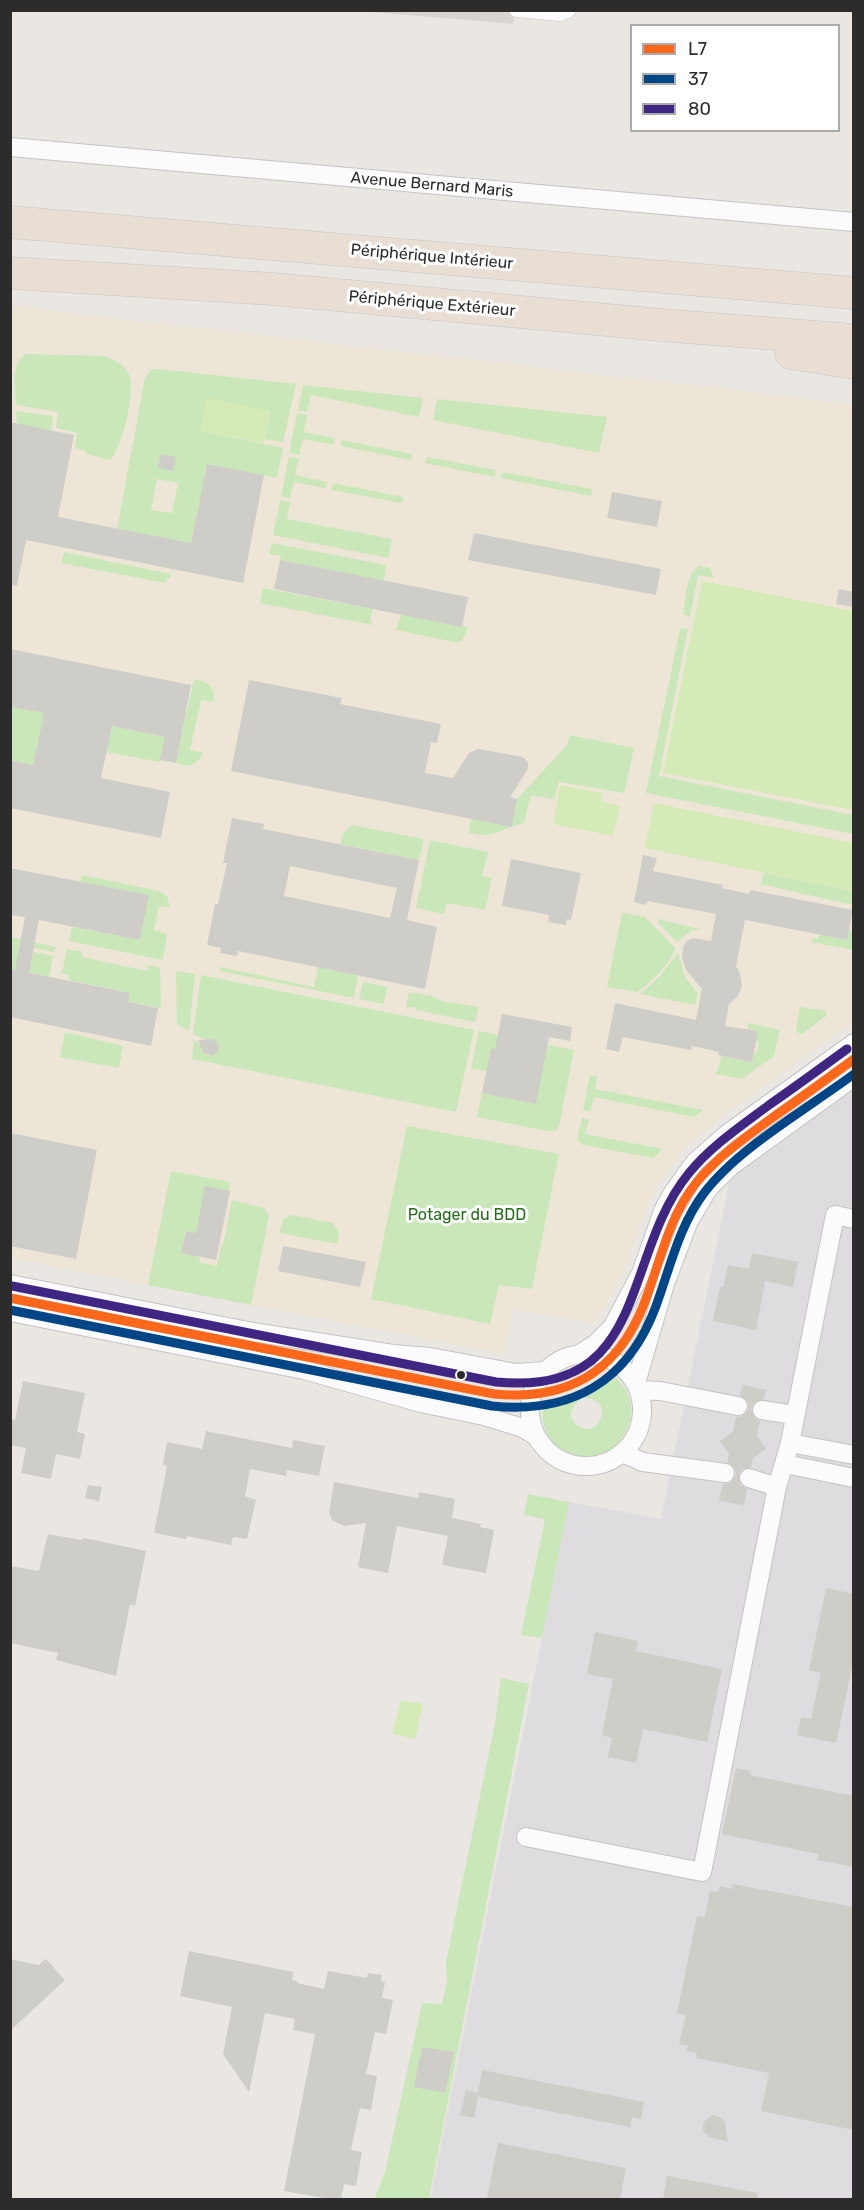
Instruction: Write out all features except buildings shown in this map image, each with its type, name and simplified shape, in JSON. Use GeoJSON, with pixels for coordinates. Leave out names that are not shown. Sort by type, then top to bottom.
{"type":"FeatureCollection","features":[{"type":"Feature","properties":{"kind":"highway","name":"Périphérique Intérieur"},"geometry":{"type":"LineString","coordinates":[[10,222],[854,293]]}},
{"type":"Feature","properties":{"kind":"highway","name":"Périphérique Extérieur"},"geometry":{"type":"LineString","coordinates":[[10,273],[273,290],[854,340]]}},
{"type":"Feature","properties":{"kind":"highway"},"geometry":{"type":"LineString","coordinates":[[661,325],[801,356],[854,363]]}},
{"type":"Feature","properties":{"kind":"street"},"geometry":{"type":"LineString","coordinates":[[516,10],[560,14],[569,10]]}},
{"type":"Feature","properties":{"kind":"street","name":"Avenue Bernard Maris"},"geometry":{"type":"LineString","coordinates":[[10,147],[854,222]]}},
{"type":"Feature","properties":{"kind":"street"},"geometry":{"type":"LineString","coordinates":[[581,1353],[595,1344],[614,1326],[641,1273],[663,1211],[695,1162],[727,1134],[854,1043]]}},
{"type":"Feature","properties":{"kind":"street"},"geometry":{"type":"LineString","coordinates":[[637,1386],[669,1274],[688,1223],[708,1189],[731,1166],[854,1077]]}},
{"type":"Feature","properties":{"kind":"street"},"geometry":{"type":"LineString","coordinates":[[526,1837],[702,1872],[777,1487],[790,1443],[835,1215],[854,1219]]}},
{"type":"Feature","properties":{"kind":"street"},"geometry":{"type":"LineString","coordinates":[[10,1284],[300,1339],[393,1354],[430,1357],[516,1373],[544,1371]]}},
{"type":"Feature","properties":{"kind":"street"},"geometry":{"type":"LineString","coordinates":[[10,1312],[304,1370],[421,1403],[484,1416],[523,1428],[536,1436]]}},
{"type":"Feature","properties":{"kind":"street"},"geometry":{"type":"LineString","coordinates":[[581,1353],[597,1354],[621,1365],[637,1386],[642,1407],[640,1424],[634,1440],[622,1453],[610,1461],[582,1466],[554,1457],[544,1448],[536,1436],[529,1410],[536,1383],[544,1371],[567,1356],[581,1353]]}},
{"type":"Feature","properties":{"kind":"street"},"geometry":{"type":"LineString","coordinates":[[637,1386],[738,1406]]}},
{"type":"Feature","properties":{"kind":"street"},"geometry":{"type":"LineString","coordinates":[[762,1410],[794,1415]]}},
{"type":"Feature","properties":{"kind":"street"},"geometry":{"type":"LineString","coordinates":[[790,1443],[854,1455]]}},
{"type":"Feature","properties":{"kind":"street"},"geometry":{"type":"LineString","coordinates":[[622,1453],[643,1462],[725,1473]]}},
{"type":"Feature","properties":{"kind":"street"},"geometry":{"type":"LineString","coordinates":[[785,1464],[854,1478]]}},
{"type":"Feature","properties":{"kind":"street"},"geometry":{"type":"LineString","coordinates":[[749,1479],[777,1487]]}},
{"type":"Feature","properties":{"kind":"shaded area"},"geometry":{"type":"Polygon","coordinates":[[[359,11],[514,11],[513,24],[359,11]]]}},
{"type":"Feature","properties":{"kind":"shaded area"},"geometry":{"type":"Polygon","coordinates":[[[11,306],[853,404],[853,1022],[727,1113],[687,1146],[656,1187],[625,1267],[594,1323],[513,1309],[504,1354],[11,1258],[11,306]]]}},
{"type":"Feature","properties":{"kind":"shaded area"},"geometry":{"type":"Polygon","coordinates":[[[853,1086],[853,2199],[430,2200],[569,1502],[661,1519],[731,1174],[853,1086]]]}},
{"type":"Feature","properties":{"kind":"green space"},"geometry":{"type":"Polygon","coordinates":[[[26,354],[105,356],[126,370],[131,385],[129,407],[119,444],[111,459],[87,454],[86,451],[75,448],[77,433],[56,428],[58,412],[16,405],[15,370],[26,354]]]}},
{"type":"Feature","properties":{"kind":"green space"},"geometry":{"type":"Polygon","coordinates":[[[151,370],[296,384],[283,442],[264,439],[271,411],[201,431],[283,448],[277,478],[207,464],[191,543],[117,529],[145,378],[151,370]],[[157,479],[151,510],[172,513],[178,483],[157,479]]]}},
{"type":"Feature","properties":{"kind":"green space"},"geometry":{"type":"Polygon","coordinates":[[[303,385],[423,398],[419,417],[311,395],[307,412],[298,410],[303,385]]]}},
{"type":"Feature","properties":{"kind":"green space"},"geometry":{"type":"Polygon","coordinates":[[[207,398],[271,411],[263,443],[200,431],[207,398]]]}},
{"type":"Feature","properties":{"kind":"green space"},"geometry":{"type":"Polygon","coordinates":[[[437,399],[607,417],[599,453],[433,420],[437,399]]]}},
{"type":"Feature","properties":{"kind":"green space"},"geometry":{"type":"Polygon","coordinates":[[[16,411],[53,416],[51,431],[17,424],[16,411]]]}},
{"type":"Feature","properties":{"kind":"green space"},"geometry":{"type":"Polygon","coordinates":[[[297,413],[307,415],[304,432],[335,438],[334,445],[303,439],[299,455],[289,453],[297,413]]]}},
{"type":"Feature","properties":{"kind":"green space"},"geometry":{"type":"Polygon","coordinates":[[[342,440],[412,454],[411,460],[341,446],[342,440]]]}},
{"type":"Feature","properties":{"kind":"green space"},"geometry":{"type":"Polygon","coordinates":[[[289,457],[299,458],[295,475],[327,482],[325,488],[294,482],[290,498],[281,497],[289,457]]]}},
{"type":"Feature","properties":{"kind":"green space"},"geometry":{"type":"Polygon","coordinates":[[[427,457],[496,470],[495,477],[425,463],[427,457]]]}},
{"type":"Feature","properties":{"kind":"green space"},"geometry":{"type":"Polygon","coordinates":[[[503,472],[592,489],[591,496],[501,478],[503,472]]]}},
{"type":"Feature","properties":{"kind":"green space"},"geometry":{"type":"Polygon","coordinates":[[[333,483],[403,497],[402,503],[332,490],[333,483]]]}},
{"type":"Feature","properties":{"kind":"green space"},"geometry":{"type":"Polygon","coordinates":[[[280,500],[290,502],[287,519],[392,539],[388,558],[273,535],[280,500]]]}},
{"type":"Feature","properties":{"kind":"green space"},"geometry":{"type":"Polygon","coordinates":[[[272,543],[386,565],[384,581],[280,560],[281,556],[269,554],[272,543]]]}},
{"type":"Feature","properties":{"kind":"green space"},"geometry":{"type":"Polygon","coordinates":[[[64,552],[171,574],[165,583],[61,563],[64,552]]]}},
{"type":"Feature","properties":{"kind":"green space"},"geometry":{"type":"Polygon","coordinates":[[[699,566],[710,568],[714,578],[698,575],[690,617],[683,614],[686,594],[691,574],[699,566]]]}},
{"type":"Feature","properties":{"kind":"green space"},"geometry":{"type":"Polygon","coordinates":[[[702,581],[853,611],[853,810],[663,773],[702,581]]]}},
{"type":"Feature","properties":{"kind":"green space"},"geometry":{"type":"Polygon","coordinates":[[[263,588],[373,609],[370,619],[373,625],[260,603],[263,588]]]}},
{"type":"Feature","properties":{"kind":"green space"},"geometry":{"type":"Polygon","coordinates":[[[401,614],[468,627],[462,641],[454,642],[396,630],[401,614]]]}},
{"type":"Feature","properties":{"kind":"green space"},"geometry":{"type":"Polygon","coordinates":[[[688,628],[659,776],[853,815],[853,834],[646,793],[680,629],[688,628]]]}},
{"type":"Feature","properties":{"kind":"green space"},"geometry":{"type":"Polygon","coordinates":[[[194,679],[210,686],[214,692],[214,702],[201,700],[190,750],[203,753],[198,761],[188,765],[176,763],[179,749],[164,746],[160,762],[106,752],[112,726],[180,740],[194,679]]]}},
{"type":"Feature","properties":{"kind":"green space"},"geometry":{"type":"Polygon","coordinates":[[[10,707],[44,713],[33,765],[11,760],[10,707]]]}},
{"type":"Feature","properties":{"kind":"green space"},"geometry":{"type":"Polygon","coordinates":[[[570,735],[634,748],[624,793],[559,782],[554,799],[531,795],[524,823],[492,834],[469,833],[471,818],[512,826],[517,799],[567,745],[570,735]]]}},
{"type":"Feature","properties":{"kind":"green space"},"geometry":{"type":"Polygon","coordinates":[[[560,785],[602,793],[601,802],[620,806],[613,836],[553,824],[560,785]]]}},
{"type":"Feature","properties":{"kind":"green space"},"geometry":{"type":"Polygon","coordinates":[[[654,803],[853,843],[853,891],[645,848],[654,803]]]}},
{"type":"Feature","properties":{"kind":"green space"},"geometry":{"type":"Polygon","coordinates":[[[351,825],[424,839],[419,860],[340,844],[344,833],[351,825]]]}},
{"type":"Feature","properties":{"kind":"green space"},"geometry":{"type":"Polygon","coordinates":[[[430,840],[488,852],[482,876],[492,878],[485,910],[447,903],[444,914],[416,908],[430,840]]]}},
{"type":"Feature","properties":{"kind":"green space"},"geometry":{"type":"Polygon","coordinates":[[[764,873],[853,891],[853,903],[848,904],[765,885],[760,886],[764,873]]]}},
{"type":"Feature","properties":{"kind":"green space"},"geometry":{"type":"Polygon","coordinates":[[[82,875],[159,891],[167,896],[170,908],[159,906],[154,930],[167,934],[163,960],[69,941],[72,927],[140,940],[149,895],[80,882],[82,875]]]}},
{"type":"Feature","properties":{"kind":"green space"},"geometry":{"type":"Polygon","coordinates":[[[622,913],[645,917],[675,948],[665,966],[654,979],[637,992],[607,987],[622,913]]]}},
{"type":"Feature","properties":{"kind":"green space"},"geometry":{"type":"Polygon","coordinates":[[[658,919],[703,930],[692,930],[677,942],[658,923],[658,919]]]}},
{"type":"Feature","properties":{"kind":"green space"},"geometry":{"type":"Polygon","coordinates":[[[853,925],[853,950],[812,942],[812,938],[818,939],[820,934],[847,940],[849,930],[852,931],[853,925]]]}},
{"type":"Feature","properties":{"kind":"green space"},"geometry":{"type":"Polygon","coordinates":[[[10,937],[56,947],[54,952],[34,948],[35,943],[20,941],[18,954],[32,957],[33,952],[53,956],[49,977],[11,969],[10,937]]]}},
{"type":"Feature","properties":{"kind":"green space"},"geometry":{"type":"Polygon","coordinates":[[[67,949],[82,952],[82,957],[147,971],[149,965],[160,968],[161,1008],[128,1002],[130,993],[68,980],[69,975],[62,973],[67,949]]]}},
{"type":"Feature","properties":{"kind":"green space"},"geometry":{"type":"Polygon","coordinates":[[[678,953],[685,977],[698,994],[695,1005],[640,994],[660,976],[678,953]]]}},
{"type":"Feature","properties":{"kind":"green space"},"geometry":{"type":"Polygon","coordinates":[[[220,967],[314,987],[318,967],[358,975],[354,998],[220,971],[220,967]]]}},
{"type":"Feature","properties":{"kind":"green space"},"geometry":{"type":"Polygon","coordinates":[[[176,971],[195,974],[189,1031],[177,1024],[176,971]]]}},
{"type":"Feature","properties":{"kind":"green space"},"geometry":{"type":"Polygon","coordinates":[[[201,975],[474,1030],[456,1112],[192,1059],[194,1040],[202,1046],[203,1052],[208,1056],[214,1055],[218,1049],[214,1040],[206,1040],[193,1034],[201,975]]]}},
{"type":"Feature","properties":{"kind":"green space"},"geometry":{"type":"Polygon","coordinates":[[[363,982],[387,987],[384,1004],[359,999],[363,982]]]}},
{"type":"Feature","properties":{"kind":"green space"},"geometry":{"type":"Polygon","coordinates":[[[409,992],[431,996],[442,1001],[479,1007],[475,1022],[416,1010],[416,1007],[406,1008],[409,992]]]}},
{"type":"Feature","properties":{"kind":"green space"},"geometry":{"type":"Polygon","coordinates":[[[800,1007],[826,1011],[826,1016],[802,1034],[796,1032],[800,1007]]]}},
{"type":"Feature","properties":{"kind":"green space"},"geometry":{"type":"Polygon","coordinates":[[[748,1023],[780,1030],[774,1056],[742,1079],[716,1074],[722,1056],[752,1062],[759,1042],[756,1041],[757,1031],[748,1029],[748,1023]]]}},
{"type":"Feature","properties":{"kind":"green space"},"geometry":{"type":"Polygon","coordinates":[[[479,1031],[574,1050],[559,1126],[556,1131],[477,1117],[482,1093],[545,1059],[491,1048],[487,1071],[471,1069],[479,1031]]]}},
{"type":"Feature","properties":{"kind":"green space"},"geometry":{"type":"Polygon","coordinates":[[[65,1032],[123,1046],[119,1068],[60,1057],[65,1032]]]}},
{"type":"Feature","properties":{"kind":"green space"},"geometry":{"type":"Polygon","coordinates":[[[590,1075],[597,1076],[595,1089],[703,1110],[694,1117],[594,1097],[590,1111],[583,1110],[590,1075]]]}},
{"type":"Feature","properties":{"kind":"green space"},"geometry":{"type":"Polygon","coordinates":[[[582,1118],[589,1120],[585,1134],[663,1149],[653,1158],[583,1145],[577,1140],[582,1118]]]}},
{"type":"Feature","properties":{"kind":"green space","name":"Potager du BDD"},"geometry":{"type":"Polygon","coordinates":[[[407,1126],[559,1154],[532,1289],[499,1285],[490,1324],[371,1299],[407,1126]]]}},
{"type":"Feature","properties":{"kind":"green space"},"geometry":{"type":"Polygon","coordinates":[[[171,1171],[230,1182],[229,1191],[196,1233],[185,1232],[181,1253],[200,1257],[199,1262],[217,1266],[232,1200],[264,1208],[269,1216],[251,1305],[148,1285],[171,1171]]]}},
{"type":"Feature","properties":{"kind":"green space"},"geometry":{"type":"Polygon","coordinates":[[[292,1215],[333,1223],[339,1233],[337,1244],[279,1233],[283,1219],[292,1215]]]}},
{"type":"Feature","properties":{"kind":"green space"},"geometry":{"type":"Polygon","coordinates":[[[611,1374],[626,1391],[631,1409],[628,1427],[618,1442],[604,1453],[587,1458],[569,1454],[552,1441],[544,1424],[543,1406],[572,1399],[611,1374]],[[583,1398],[572,1410],[573,1421],[585,1429],[592,1428],[601,1418],[600,1405],[594,1400],[583,1398]]]}},
{"type":"Feature","properties":{"kind":"green space"},"geometry":{"type":"Polygon","coordinates":[[[528,1494],[569,1502],[542,1638],[521,1635],[545,1519],[524,1515],[528,1494]]]}},
{"type":"Feature","properties":{"kind":"green space"},"geometry":{"type":"Polygon","coordinates":[[[501,1678],[529,1684],[429,2199],[374,2200],[385,2172],[422,2003],[442,2004],[447,1981],[446,1962],[495,1723],[501,1678]]]}},
{"type":"Feature","properties":{"kind":"green space"},"geometry":{"type":"Polygon","coordinates":[[[401,1700],[423,1704],[415,1739],[392,1734],[401,1700]]]}},
{"type":"Feature","properties":{"kind":"transit line","name":"80"},"geometry":{"type":"LineString","coordinates":[[12,1286],[496,1382],[546,1381],[582,1367],[607,1345],[625,1315],[667,1207],[698,1163],[737,1129],[847,1049]]}},
{"type":"Feature","properties":{"kind":"transit line","name":"L7"},"geometry":{"type":"LineString","coordinates":[[10,1298],[494,1394],[544,1393],[566,1387],[586,1378],[604,1365],[633,1328],[644,1304],[671,1226],[696,1183],[723,1155],[854,1059]]}},
{"type":"Feature","properties":{"kind":"transit line","name":"37"},"geometry":{"type":"LineString","coordinates":[[10,1310],[492,1406],[521,1407],[571,1398],[593,1388],[613,1373],[630,1355],[656,1306],[688,1219],[718,1176],[754,1145],[854,1074]]}}]}
